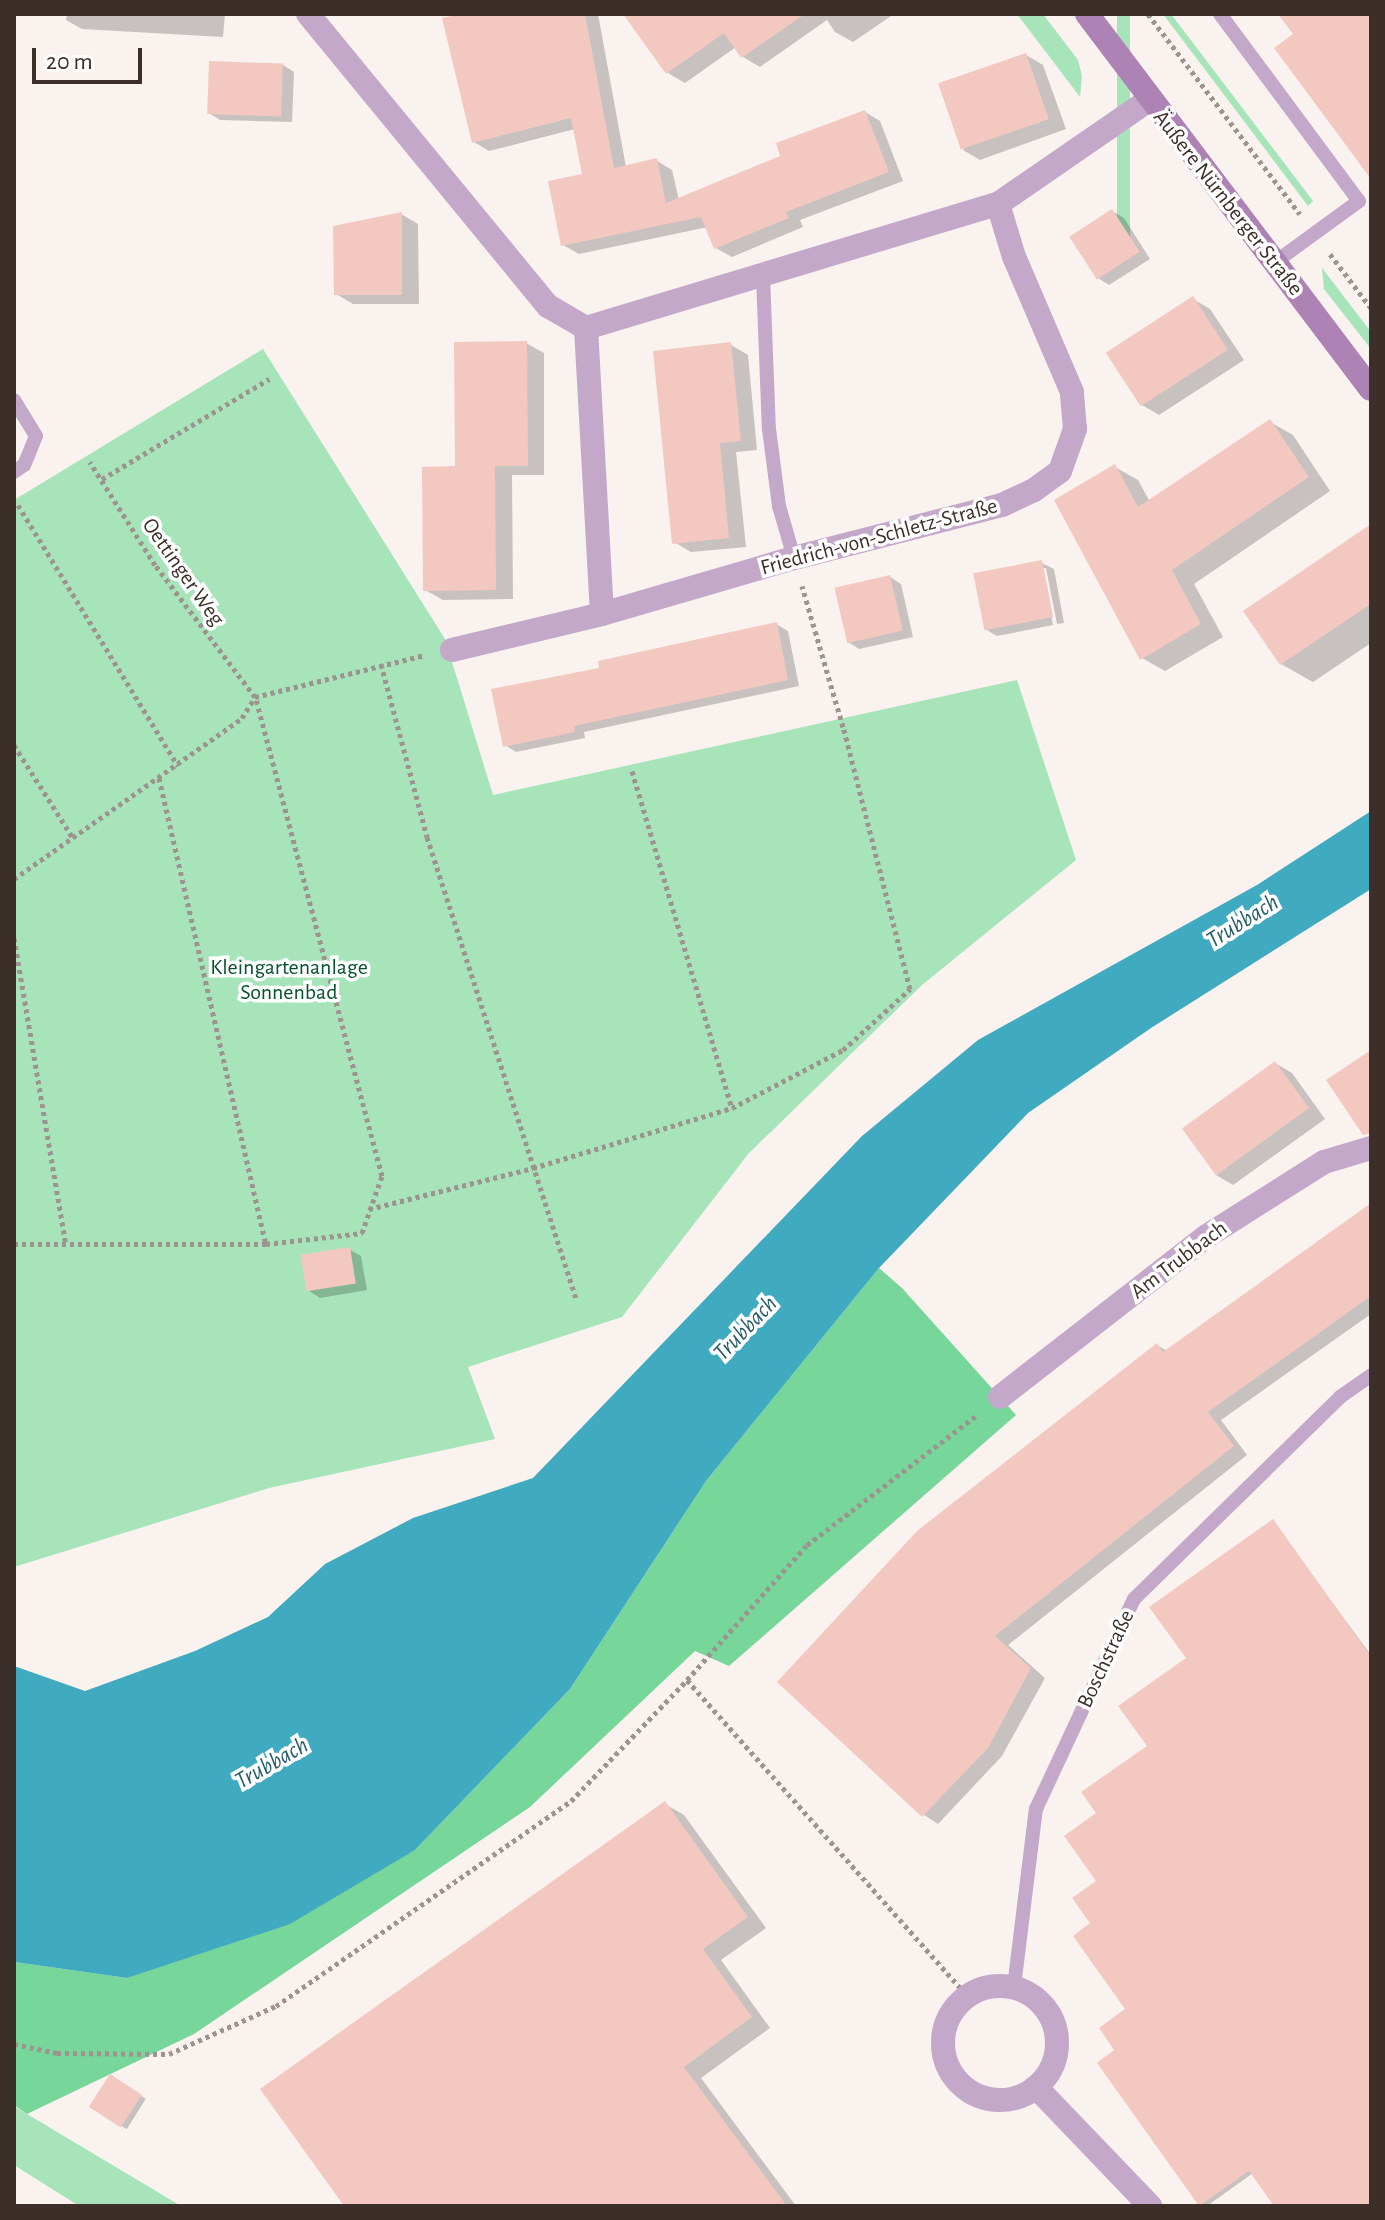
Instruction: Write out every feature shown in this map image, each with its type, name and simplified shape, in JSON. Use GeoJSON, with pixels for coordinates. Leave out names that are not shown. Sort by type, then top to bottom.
{"type":"FeatureCollection","features":[{"type":"Feature","properties":{"kind":"main road","name":"Äußere Nürnberger Straße"},"geometry":{"type":"LineString","coordinates":[[1087,14],[1149,100],[1371,389]]}},
{"type":"Feature","properties":{"kind":"street"},"geometry":{"type":"LineString","coordinates":[[308,14],[548,306],[586,328],[998,204],[1149,100]]}},
{"type":"Feature","properties":{"kind":"street","name":"Friedrich-von-Schletz-Straße"},"geometry":{"type":"LineString","coordinates":[[452,650],[602,614],[794,558],[1002,505],[1034,490],[1060,471],[1075,429],[1072,392],[1014,257],[998,204]]}},
{"type":"Feature","properties":{"kind":"street"},"geometry":{"type":"LineString","coordinates":[[586,328],[602,614]]}},
{"type":"Feature","properties":{"kind":"street","name":"Am Trubbach"},"geometry":{"type":"LineString","coordinates":[[1000,1397],[1207,1236],[1324,1162],[1371,1148]]}},
{"type":"Feature","properties":{"kind":"street"},"geometry":{"type":"LineString","coordinates":[[990,1986],[1014,1987],[1030,1994],[1053,2021],[1056,2057],[1048,2074],[1021,2097],[1002,2101],[982,2098],[964,2088],[951,2074],[943,2056],[942,2036],[948,2017],[967,1995],[990,1986]]}},
{"type":"Feature","properties":{"kind":"street"},"geometry":{"type":"LineString","coordinates":[[1036,2087],[1150,2206]]}},
{"type":"Feature","properties":{"kind":"lane"},"geometry":{"type":"LineString","coordinates":[[1220,14],[1359,201],[1274,263]]}},
{"type":"Feature","properties":{"kind":"lane"},"geometry":{"type":"LineString","coordinates":[[763,276],[769,429],[779,506],[794,558]]}},
{"type":"Feature","properties":{"kind":"lane"},"geometry":{"type":"LineString","coordinates":[[14,400],[36,436],[24,465],[14,472]]}},
{"type":"Feature","properties":{"kind":"lane","name":"Boschstraße"},"geometry":{"type":"LineString","coordinates":[[1014,1987],[1036,1809],[1134,1599],[1340,1397],[1371,1375]]}},
{"type":"Feature","properties":{"kind":"path"},"geometry":{"type":"LineString","coordinates":[[1148,14],[1371,308]]}},
{"type":"Feature","properties":{"kind":"path"},"geometry":{"type":"LineString","coordinates":[[102,479],[269,379]]}},
{"type":"Feature","properties":{"kind":"path","name":"Oettinger Weg"},"geometry":{"type":"LineString","coordinates":[[90,462],[155,565],[255,697]]}},
{"type":"Feature","properties":{"kind":"path"},"geometry":{"type":"LineString","coordinates":[[18,505],[178,766]]}},
{"type":"Feature","properties":{"kind":"path"},"geometry":{"type":"LineString","coordinates":[[368,1209],[533,1168],[732,1108],[843,1050],[910,989],[843,727],[794,558]]}},
{"type":"Feature","properties":{"kind":"path"},"geometry":{"type":"LineString","coordinates":[[14,879],[242,718],[255,697],[381,664],[452,650]]}},
{"type":"Feature","properties":{"kind":"path"},"geometry":{"type":"LineString","coordinates":[[381,664],[427,837],[576,1297]]}},
{"type":"Feature","properties":{"kind":"path"},"geometry":{"type":"LineString","coordinates":[[14,1244],[266,1244],[362,1233],[382,1176],[255,697]]}},
{"type":"Feature","properties":{"kind":"path"},"geometry":{"type":"LineString","coordinates":[[14,745],[73,838]]}},
{"type":"Feature","properties":{"kind":"path"},"geometry":{"type":"LineString","coordinates":[[632,771],[732,1108]]}},
{"type":"Feature","properties":{"kind":"path"},"geometry":{"type":"LineString","coordinates":[[159,778],[266,1244]]}},
{"type":"Feature","properties":{"kind":"path"},"geometry":{"type":"LineString","coordinates":[[14,938],[66,1244]]}},
{"type":"Feature","properties":{"kind":"path"},"geometry":{"type":"LineString","coordinates":[[14,2044],[57,2053],[169,2054],[276,2006],[571,1801],[687,1680],[807,1545],[1000,1397]]}},
{"type":"Feature","properties":{"kind":"path"},"geometry":{"type":"LineString","coordinates":[[687,1680],[967,1995]]}},
{"type":"Feature","properties":{"kind":"green space"},"geometry":{"type":"Polygon","coordinates":[[[1017,14],[1043,14],[1078,60],[1082,76],[1080,97],[1017,14]]]}},
{"type":"Feature","properties":{"kind":"green space"},"geometry":{"type":"Polygon","coordinates":[[[1117,14],[1130,14],[1130,257],[1117,257],[1117,14]]]}},
{"type":"Feature","properties":{"kind":"green space"},"geometry":{"type":"Polygon","coordinates":[[[1163,14],[1171,14],[1313,201],[1308,206],[1163,14]]]}},
{"type":"Feature","properties":{"kind":"green space"},"geometry":{"type":"Polygon","coordinates":[[[1322,268],[1371,332],[1371,349],[1324,289],[1322,268]]]}},
{"type":"Feature","properties":{"kind":"green space","name":"Kleingartenanlage Sonnenbad"},"geometry":{"type":"Polygon","coordinates":[[[263,349],[445,639],[493,795],[1017,680],[1076,860],[922,985],[749,1153],[622,1317],[468,1367],[495,1439],[269,1488],[14,1567],[14,500],[263,349]]]}},
{"type":"Feature","properties":{"kind":"green space"},"geometry":{"type":"Polygon","coordinates":[[[879,1268],[902,1288],[1016,1415],[729,1666],[695,1651],[530,1807],[194,2034],[27,2114],[14,2105],[14,1962],[127,1978],[415,1850],[570,1689],[706,1481],[879,1268]]]}},
{"type":"Feature","properties":{"kind":"green space"},"geometry":{"type":"Polygon","coordinates":[[[14,2106],[181,2206],[79,2206],[14,2165],[14,2106]]]}},
{"type":"Feature","properties":{"kind":"water","name":"Trubbach"},"geometry":{"type":"Polygon","coordinates":[[[1371,811],[1371,889],[1151,1028],[1028,1113],[879,1268],[706,1481],[570,1689],[415,1850],[290,1924],[127,1978],[14,1962],[14,1666],[85,1691],[195,1651],[268,1617],[325,1564],[413,1518],[533,1478],[862,1136],[978,1040],[1257,885],[1371,811]]]}},
{"type":"Feature","properties":{"kind":"building"},"geometry":{"type":"Polygon","coordinates":[[[461,14],[585,14],[614,168],[657,158],[666,203],[780,156],[776,143],[865,110],[889,172],[786,212],[789,218],[714,249],[701,217],[561,246],[548,181],[582,174],[571,118],[472,143],[442,18],[461,14]]]}},
{"type":"Feature","properties":{"kind":"building"},"geometry":{"type":"Polygon","coordinates":[[[623,14],[805,14],[741,58],[724,33],[666,74],[623,14]]]}},
{"type":"Feature","properties":{"kind":"building"},"geometry":{"type":"Polygon","coordinates":[[[1278,14],[1371,14],[1371,179],[1274,48],[1293,34],[1278,14]]]}},
{"type":"Feature","properties":{"kind":"building"},"geometry":{"type":"Polygon","coordinates":[[[1026,53],[1049,119],[961,149],[938,83],[1026,53]]]}},
{"type":"Feature","properties":{"kind":"building"},"geometry":{"type":"Polygon","coordinates":[[[209,61],[283,64],[281,117],[207,114],[209,61]]]}},
{"type":"Feature","properties":{"kind":"building"},"geometry":{"type":"Polygon","coordinates":[[[1112,209],[1140,252],[1097,280],[1069,237],[1112,209]]]}},
{"type":"Feature","properties":{"kind":"building"},"geometry":{"type":"Polygon","coordinates":[[[402,212],[402,295],[334,295],[333,226],[402,212]]]}},
{"type":"Feature","properties":{"kind":"building"},"geometry":{"type":"Polygon","coordinates":[[[1193,296],[1228,350],[1141,406],[1106,353],[1193,296]]]}},
{"type":"Feature","properties":{"kind":"building"},"geometry":{"type":"Polygon","coordinates":[[[527,341],[528,466],[495,466],[496,590],[423,591],[422,467],[455,466],[454,342],[527,341]]]}},
{"type":"Feature","properties":{"kind":"building"},"geometry":{"type":"Polygon","coordinates":[[[731,342],[741,441],[720,443],[729,538],[672,544],[653,351],[731,342]]]}},
{"type":"Feature","properties":{"kind":"building"},"geometry":{"type":"Polygon","coordinates":[[[1270,419],[1309,477],[1172,570],[1201,624],[1140,660],[1054,500],[1115,464],[1138,507],[1270,419]]]}},
{"type":"Feature","properties":{"kind":"building"},"geometry":{"type":"Polygon","coordinates":[[[1371,524],[1371,604],[1280,665],[1243,611],[1371,524]]]}},
{"type":"Feature","properties":{"kind":"building"},"geometry":{"type":"Polygon","coordinates":[[[1042,560],[1053,617],[984,630],[973,573],[1042,560]]]}},
{"type":"Feature","properties":{"kind":"building"},"geometry":{"type":"Polygon","coordinates":[[[890,575],[903,631],[847,643],[834,588],[890,575]]]}},
{"type":"Feature","properties":{"kind":"building"},"geometry":{"type":"Polygon","coordinates":[[[777,622],[788,680],[574,726],[575,732],[503,747],[491,689],[599,668],[598,661],[777,622]]]}},
{"type":"Feature","properties":{"kind":"building"},"geometry":{"type":"Polygon","coordinates":[[[1371,1050],[1371,1133],[1363,1135],[1326,1080],[1371,1050]]]}},
{"type":"Feature","properties":{"kind":"building"},"geometry":{"type":"Polygon","coordinates":[[[1275,1061],[1309,1108],[1216,1176],[1182,1129],[1275,1061]]]}},
{"type":"Feature","properties":{"kind":"building"},"geometry":{"type":"Polygon","coordinates":[[[1371,1203],[1371,1296],[1208,1412],[1234,1446],[995,1636],[1031,1668],[988,1748],[922,1817],[777,1682],[917,1531],[1157,1343],[1163,1352],[1371,1203]]]}},
{"type":"Feature","properties":{"kind":"building"},"geometry":{"type":"Polygon","coordinates":[[[350,1247],[356,1284],[306,1291],[301,1255],[350,1247]]]}},
{"type":"Feature","properties":{"kind":"building"},"geometry":{"type":"Polygon","coordinates":[[[1273,1519],[1371,1657],[1371,2206],[1274,2206],[1249,2171],[1199,2206],[1097,2063],[1114,2050],[1099,2028],[1125,2009],[1073,1936],[1090,1923],[1072,1898],[1096,1881],[1064,1836],[1096,1813],[1081,1792],[1147,1746],[1118,1706],[1186,1658],[1149,1607],[1273,1519]]]}},
{"type":"Feature","properties":{"kind":"building"},"geometry":{"type":"Polygon","coordinates":[[[665,1801],[748,1917],[703,1949],[752,2017],[684,2067],[787,2206],[344,2206],[260,2089],[665,1801]]]}},
{"type":"Feature","properties":{"kind":"building"},"geometry":{"type":"Polygon","coordinates":[[[110,2074],[142,2095],[121,2127],[89,2107],[110,2074]]]}}]}
